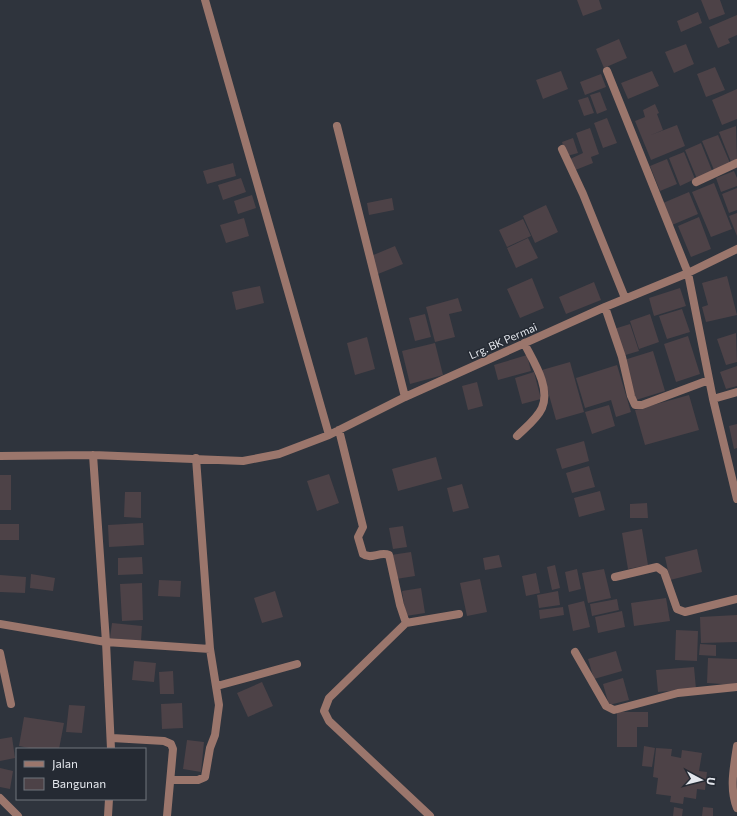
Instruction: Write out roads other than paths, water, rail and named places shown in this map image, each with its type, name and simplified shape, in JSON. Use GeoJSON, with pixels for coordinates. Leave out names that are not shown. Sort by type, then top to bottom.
{"type":"FeatureCollection","features":[{"type":"Feature","properties":{"kind":"street"},"geometry":{"type":"LineString","coordinates":[[205,0],[329,435]]}},
{"type":"Feature","properties":{"kind":"street"},"geometry":{"type":"LineString","coordinates":[[607,70],[688,273],[713,399],[737,499]]}},
{"type":"Feature","properties":{"kind":"street"},"geometry":{"type":"LineString","coordinates":[[337,126],[405,397]]}},
{"type":"Feature","properties":{"kind":"street"},"geometry":{"type":"LineString","coordinates":[[562,149],[583,194],[626,298]]}},
{"type":"Feature","properties":{"kind":"street"},"geometry":{"type":"LineString","coordinates":[[696,182],[737,162]]}},
{"type":"Feature","properties":{"kind":"street","name":"Lrg. BK Permai"},"geometry":{"type":"LineString","coordinates":[[0,456],[93,455],[243,461],[279,454],[329,435],[405,397],[605,307],[688,273],[737,249]]}},
{"type":"Feature","properties":{"kind":"street"},"geometry":{"type":"LineString","coordinates":[[605,307],[622,357],[631,396],[635,405],[642,406],[710,380]]}},
{"type":"Feature","properties":{"kind":"street"},"geometry":{"type":"LineString","coordinates":[[517,436],[541,409],[544,401],[541,376],[524,343]]}},
{"type":"Feature","properties":{"kind":"street"},"geometry":{"type":"LineString","coordinates":[[713,399],[737,392]]}},
{"type":"Feature","properties":{"kind":"street"},"geometry":{"type":"LineString","coordinates":[[339,430],[363,527],[358,537],[363,554],[370,557],[385,553],[389,554],[400,605],[406,623]]}},
{"type":"Feature","properties":{"kind":"street"},"geometry":{"type":"LineString","coordinates":[[93,455],[112,738],[111,748]]}},
{"type":"Feature","properties":{"kind":"street"},"geometry":{"type":"LineString","coordinates":[[171,780],[198,780],[205,777],[210,748],[218,722],[217,686],[210,649],[196,458]]}},
{"type":"Feature","properties":{"kind":"street"},"geometry":{"type":"LineString","coordinates":[[615,577],[657,568],[661,569],[664,572],[677,608],[685,612],[737,599]]}},
{"type":"Feature","properties":{"kind":"street"},"geometry":{"type":"LineString","coordinates":[[430,816],[329,721],[324,711],[329,698],[406,623],[459,614]]}},
{"type":"Feature","properties":{"kind":"street"},"geometry":{"type":"LineString","coordinates":[[0,624],[106,642],[210,649]]}},
{"type":"Feature","properties":{"kind":"street"},"geometry":{"type":"LineString","coordinates":[[575,652],[606,706],[614,710],[678,693],[737,686]]}},
{"type":"Feature","properties":{"kind":"street"},"geometry":{"type":"LineString","coordinates":[[0,653],[11,704]]}},
{"type":"Feature","properties":{"kind":"street"},"geometry":{"type":"LineString","coordinates":[[217,686],[296,664]]}},
{"type":"Feature","properties":{"kind":"street"},"geometry":{"type":"LineString","coordinates":[[112,738],[164,741],[171,744],[173,749],[167,816]]}},
{"type":"Feature","properties":{"kind":"street"},"geometry":{"type":"LineString","coordinates":[[737,746],[732,779],[733,798],[737,808]]}},
{"type":"Feature","properties":{"kind":"street"},"geometry":{"type":"LineString","coordinates":[[0,798],[18,816]]}},
{"type":"Feature","properties":{"kind":"street"},"geometry":{"type":"LineString","coordinates":[[108,816],[109,800]]}}]}
